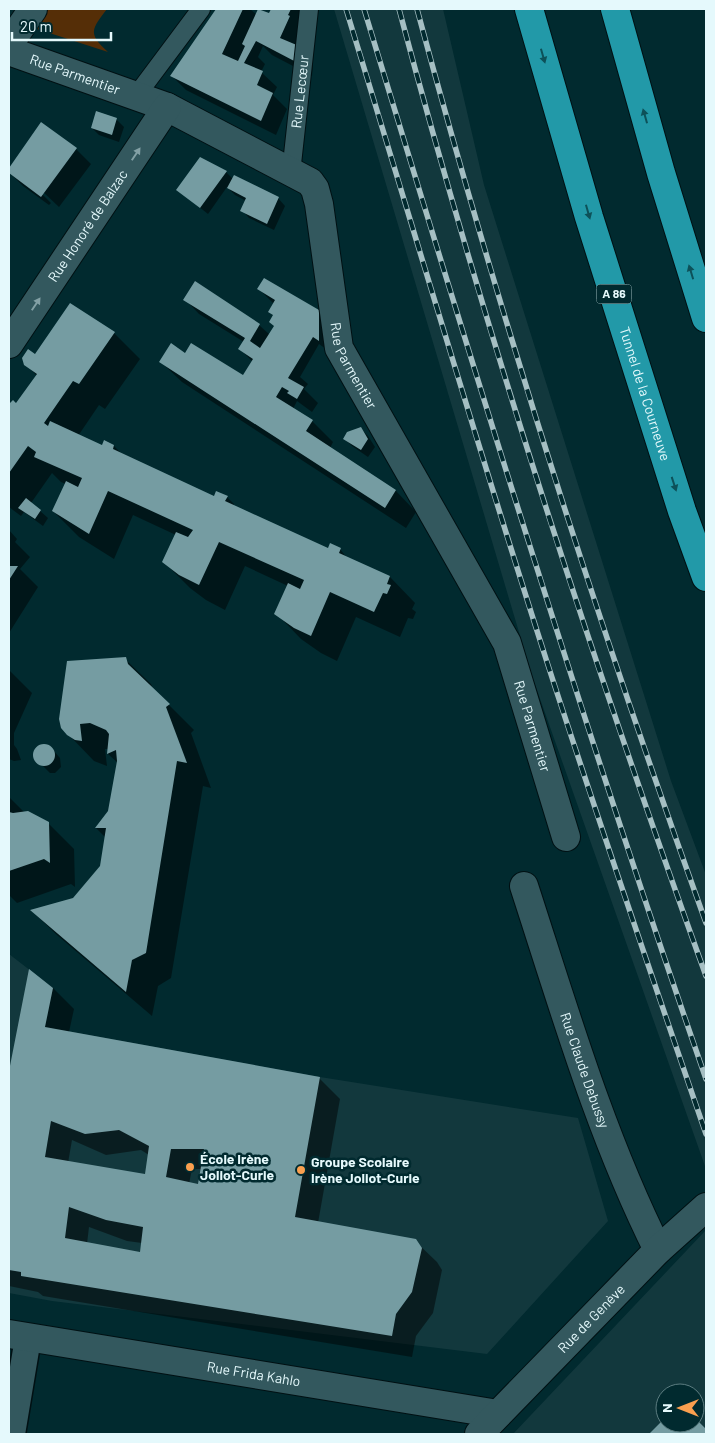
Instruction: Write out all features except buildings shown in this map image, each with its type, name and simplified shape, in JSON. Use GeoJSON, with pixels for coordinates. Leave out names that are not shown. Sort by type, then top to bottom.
{"type":"FeatureCollection","features":[{"type":"Feature","properties":{"kind":"highway","name":"Tunnel de la Courneuve"},"geometry":{"type":"LineString","coordinates":[[529,9],[589,217],[682,511],[706,577]]}},
{"type":"Feature","properties":{"kind":"highway"},"geometry":{"type":"LineString","coordinates":[[615,9],[661,173],[706,318]]}},
{"type":"Feature","properties":{"kind":"street"},"geometry":{"type":"LineString","coordinates":[[9,44],[33,9]]}},
{"type":"Feature","properties":{"kind":"street","name":"Rue Parmentier"},"geometry":{"type":"LineString","coordinates":[[9,51],[167,107],[310,182],[315,189],[319,204],[339,348],[508,643],[566,837]]}},
{"type":"Feature","properties":{"kind":"street","name":"Rue Honoré de Balzac"},"geometry":{"type":"LineString","coordinates":[[9,344],[167,107]]}},
{"type":"Feature","properties":{"kind":"street","name":"Rue Claude Debussy"},"geometry":{"type":"LineString","coordinates":[[524,886],[592,1094],[641,1216],[658,1250]]}},
{"type":"Feature","properties":{"kind":"street","name":"Rue de Genève"},"geometry":{"type":"LineString","coordinates":[[479,1434],[658,1250],[706,1207]]}},
{"type":"Feature","properties":{"kind":"street"},"geometry":{"type":"LineString","coordinates":[[12,1434],[18,1336]]}},
{"type":"Feature","properties":{"kind":"street","name":"Rue Frida Kahlo"},"geometry":{"type":"LineString","coordinates":[[18,1336],[498,1414]]}},
{"type":"Feature","properties":{"kind":"lane"},"geometry":{"type":"LineString","coordinates":[[136,96],[201,9]]}},
{"type":"Feature","properties":{"kind":"lane","name":"Rue Lecœur"},"geometry":{"type":"LineString","coordinates":[[291,173],[309,9]]}},
{"type":"Feature","properties":{"kind":"shaded area"},"geometry":{"type":"Polygon","coordinates":[[[48,9],[107,9],[95,26],[94,35],[101,46],[108,52],[34,28],[48,9]]]}},
{"type":"Feature","properties":{"kind":"shaded area"},"geometry":{"type":"Polygon","coordinates":[[[334,9],[443,9],[484,185],[671,781],[706,875],[706,1169],[532,676],[334,9]]]}},
{"type":"Feature","properties":{"kind":"shaded area","name":"Groupe Scolaire Irène Joliot-Curie"},"geometry":{"type":"Polygon","coordinates":[[[9,954],[53,988],[45,1027],[320,1077],[578,1118],[608,1221],[487,1354],[52,1301],[9,1293],[9,954]]]}},
{"type":"Feature","properties":{"kind":"shaded area"},"geometry":{"type":"Polygon","coordinates":[[[705,1231],[706,1236],[706,1434],[513,1434],[705,1231]]]}},
{"type":"Feature","properties":{"kind":"railway"},"geometry":{"type":"LineString","coordinates":[[346,9],[521,581],[605,839],[706,1134]]}},
{"type":"Feature","properties":{"kind":"railway"},"geometry":{"type":"LineString","coordinates":[[364,9],[572,679],[706,1079]]}},
{"type":"Feature","properties":{"kind":"railway"},"geometry":{"type":"LineString","coordinates":[[399,9],[432,131],[542,496],[581,616],[706,976]]}},
{"type":"Feature","properties":{"kind":"railway"},"geometry":{"type":"LineString","coordinates":[[417,9],[482,240],[552,469],[627,697],[706,923]]}},
{"type":"Feature","properties":{"kind":"place","name":"École Irène Joliot-Curie"},"geometry":{"type":"Point","coordinates":[190,1167]}},
{"type":"Feature","properties":{"kind":"place","name":"Groupe Scolaire Irène Joliot-Curie"},"geometry":{"type":"Point","coordinates":[301,1170]}}]}
